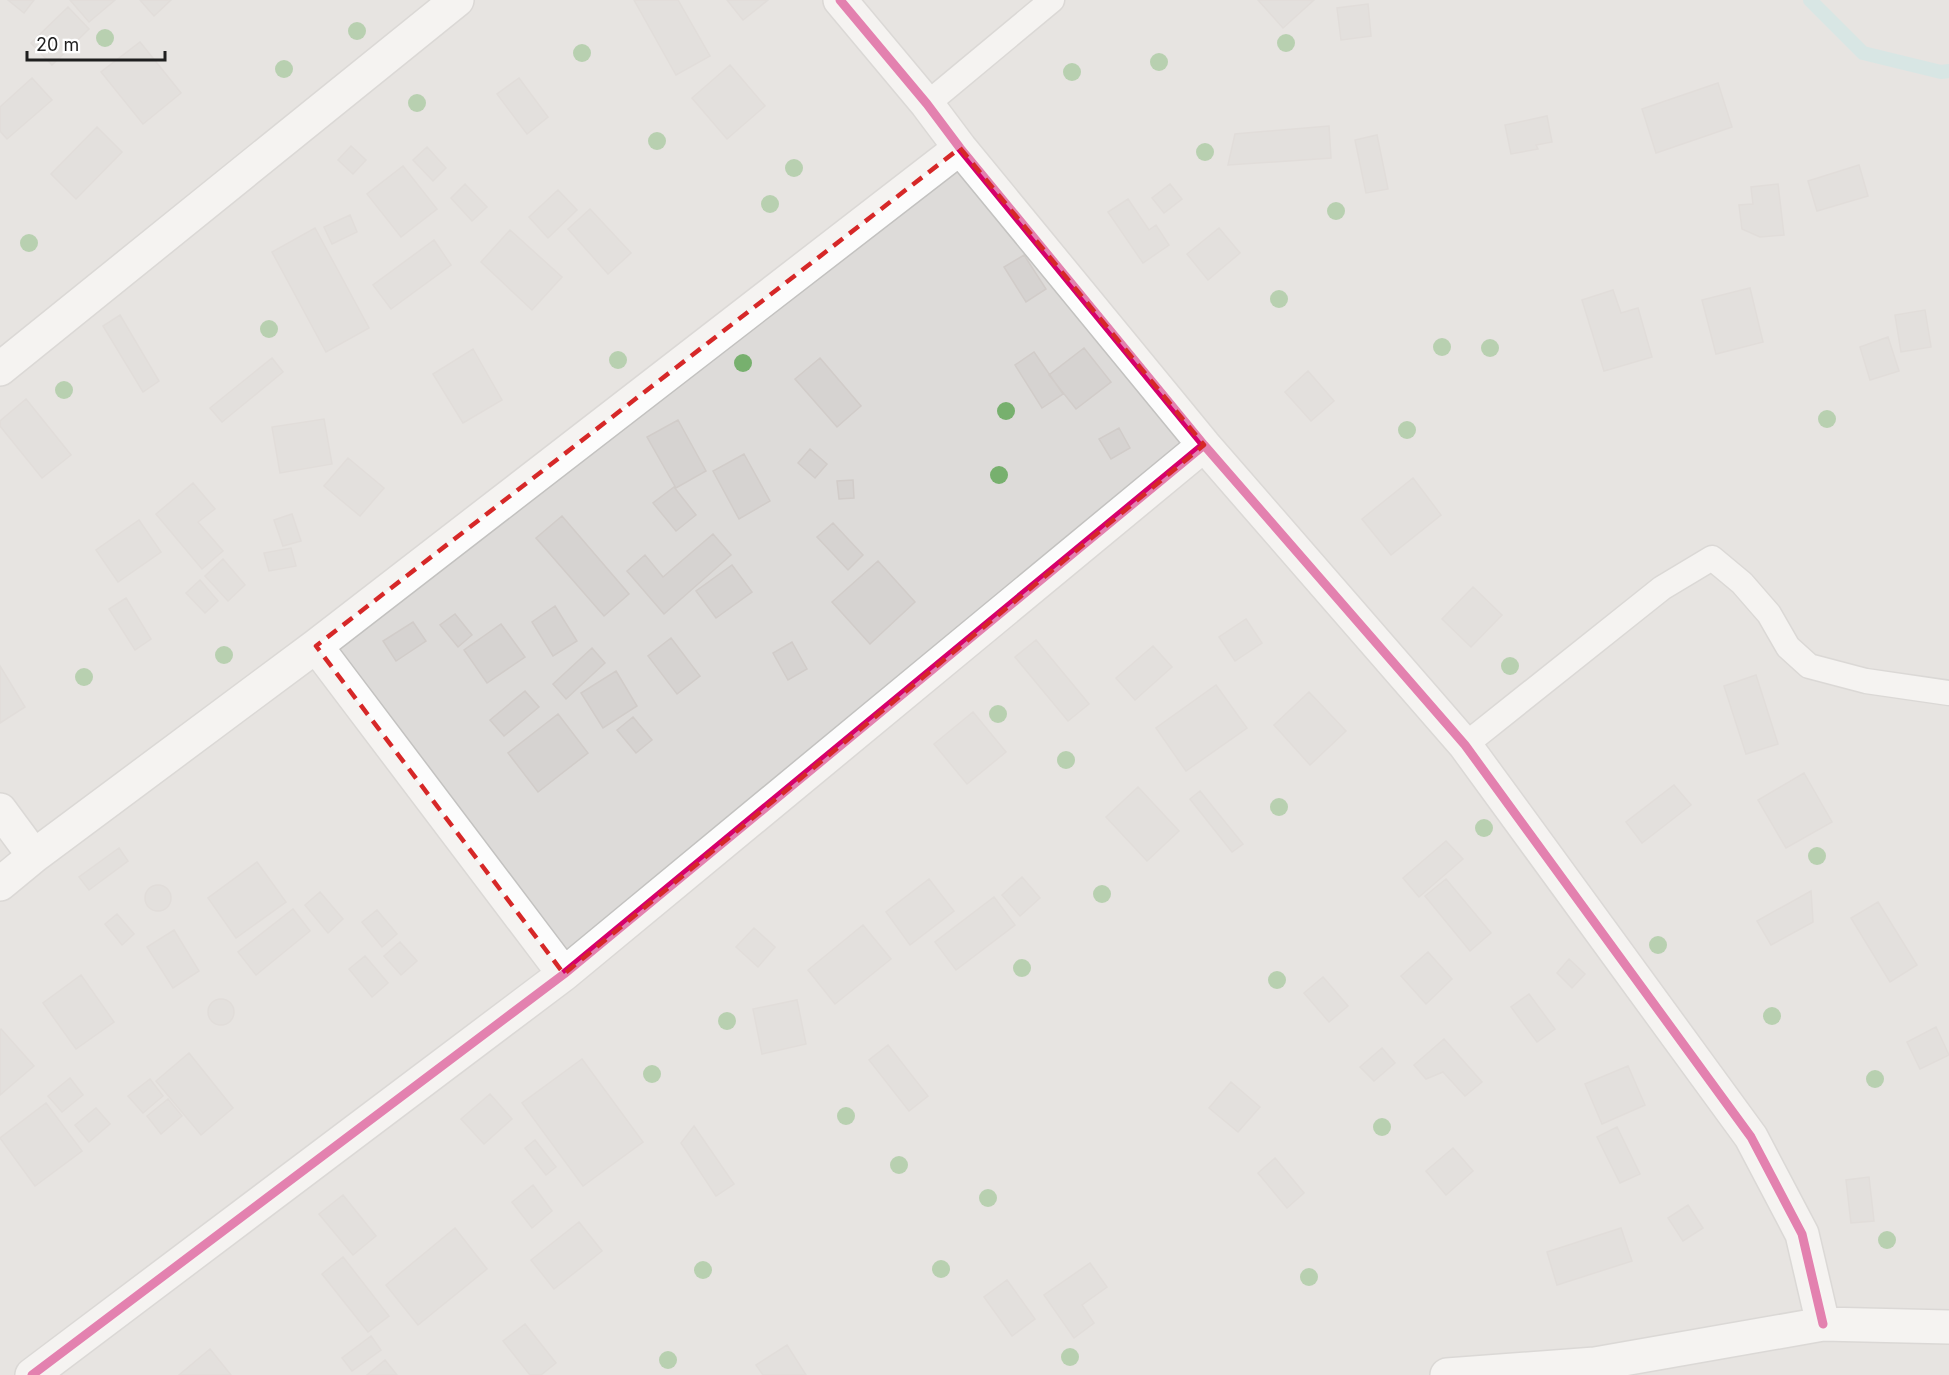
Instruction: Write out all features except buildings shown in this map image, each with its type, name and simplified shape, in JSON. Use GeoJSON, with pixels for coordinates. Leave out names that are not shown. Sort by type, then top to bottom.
{"type":"FeatureCollection","features":[{"type":"Feature","properties":{"kind":"street"},"geometry":{"type":"LineString","coordinates":[[0,369],[456,0]]}},
{"type":"Feature","properties":{"kind":"street"},"geometry":{"type":"LineString","coordinates":[[840,0],[1204,445],[1465,745],[1751,1137],[1802,1234],[1823,1323]]}},
{"type":"Feature","properties":{"kind":"street"},"geometry":{"type":"LineString","coordinates":[[0,884],[34,856],[316,646],[960,148]]}},
{"type":"Feature","properties":{"kind":"street"},"geometry":{"type":"LineString","coordinates":[[32,1375],[564,974],[1204,445]]}},
{"type":"Feature","properties":{"kind":"street"},"geometry":{"type":"LineString","coordinates":[[316,646],[564,974]]}},
{"type":"Feature","properties":{"kind":"street"},"geometry":{"type":"LineString","coordinates":[[0,810],[34,856]]}},
{"type":"Feature","properties":{"kind":"street"},"geometry":{"type":"LineString","coordinates":[[1447,1375],[1595,1364],[1823,1323],[1949,1327]]}},
{"type":"Feature","properties":{"kind":"lane"},"geometry":{"type":"LineString","coordinates":[[927,104],[1052,0]]}},
{"type":"Feature","properties":{"kind":"lane"},"geometry":{"type":"LineString","coordinates":[[1465,745],[1662,588],[1712,558],[1742,583],[1769,614],[1788,647],[1809,666],[1866,681],[1949,693]]}},
{"type":"Feature","properties":{"kind":"highlighted area"},"geometry":{"type":"Polygon","coordinates":[[[960,148],[1204,445],[564,974],[316,646],[960,148]]]}},
{"type":"Feature","properties":{"kind":"shaded area"},"geometry":{"type":"Polygon","coordinates":[[[0,0],[1949,0],[1949,1375],[0,1375],[0,0]]]}},
{"type":"Feature","properties":{"kind":"waterway"},"geometry":{"type":"LineString","coordinates":[[1810,0],[1863,53],[1941,72],[1949,71]]}},
{"type":"Feature","properties":{"kind":"cycle path"},"geometry":{"type":"LineString","coordinates":[[840,0],[1204,445],[1465,745],[1751,1137],[1802,1234],[1823,1324]]}},
{"type":"Feature","properties":{"kind":"cycle path"},"geometry":{"type":"LineString","coordinates":[[32,1375],[564,974],[1204,445]]}}]}
